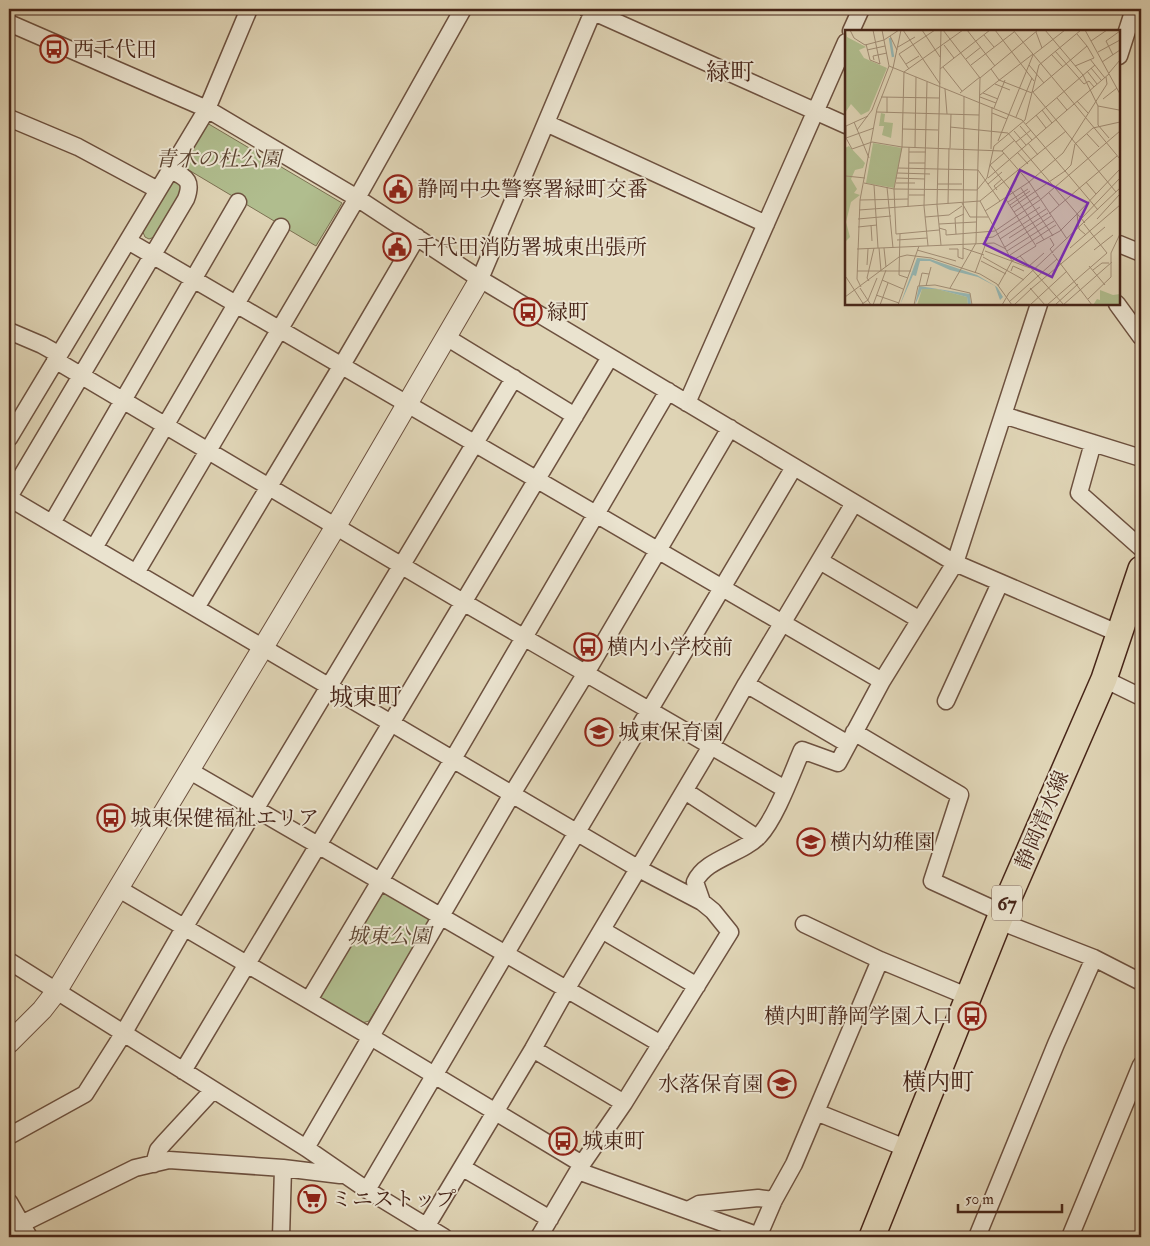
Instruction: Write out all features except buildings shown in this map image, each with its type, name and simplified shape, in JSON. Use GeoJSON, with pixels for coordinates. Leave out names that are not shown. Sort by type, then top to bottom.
{"type":"FeatureCollection","features":[{"type":"Feature","properties":{"kind":"main road","name":"静岡清水線"},"geometry":{"type":"LineString","coordinates":[[872,1237],[1001,917],[1104,679],[1141,568]]}},
{"type":"Feature","properties":{"kind":"street"},"geometry":{"type":"LineString","coordinates":[[9,438],[207,109],[249,9]]}},
{"type":"Feature","properties":{"kind":"street"},"geometry":{"type":"LineString","coordinates":[[136,572],[358,198],[463,9]]}},
{"type":"Feature","properties":{"kind":"street"},"geometry":{"type":"LineString","coordinates":[[851,30],[860,9]]}},
{"type":"Feature","properties":{"kind":"street"},"geometry":{"type":"LineString","coordinates":[[1120,53],[1134,9]]}},
{"type":"Feature","properties":{"kind":"street"},"geometry":{"type":"LineString","coordinates":[[9,1044],[42,1010],[56,992],[336,526],[480,278],[546,123],[591,10],[845,125]]}},
{"type":"Feature","properties":{"kind":"street"},"geometry":{"type":"LineString","coordinates":[[9,23],[207,109],[358,198],[480,278],[955,564],[1120,634]]}},
{"type":"Feature","properties":{"kind":"street"},"geometry":{"type":"LineString","coordinates":[[687,403],[845,44]]}},
{"type":"Feature","properties":{"kind":"street"},"geometry":{"type":"LineString","coordinates":[[9,118],[78,146],[158,190]]}},
{"type":"Feature","properties":{"kind":"street"},"geometry":{"type":"LineString","coordinates":[[546,123],[766,224]]}},
{"type":"Feature","properties":{"kind":"street"},"geometry":{"type":"LineString","coordinates":[[171,170],[186,178],[189,184],[189,191],[9,498],[638,869],[702,902],[713,911],[730,932],[624,1103],[580,1167],[539,1237]]}},
{"type":"Feature","properties":{"kind":"street"},"geometry":{"type":"LineString","coordinates":[[52,523],[238,202]]}},
{"type":"Feature","properties":{"kind":"street"},"geometry":{"type":"LineString","coordinates":[[94,548],[281,227]]}},
{"type":"Feature","properties":{"kind":"street"},"geometry":{"type":"LineString","coordinates":[[196,608],[417,237]]}},
{"type":"Feature","properties":{"kind":"street"},"geometry":{"type":"LineString","coordinates":[[128,241],[882,681]]}},
{"type":"Feature","properties":{"kind":"street"},"geometry":{"type":"LineString","coordinates":[[1120,244],[1141,253]]}},
{"type":"Feature","properties":{"kind":"street"},"geometry":{"type":"LineString","coordinates":[[702,902],[695,882],[698,875],[707,867],[748,846],[765,829],[802,750],[838,763],[882,681],[955,564],[1039,305]]}},
{"type":"Feature","properties":{"kind":"street"},"geometry":{"type":"LineString","coordinates":[[1118,305],[1141,337]]}},
{"type":"Feature","properties":{"kind":"street"},"geometry":{"type":"LineString","coordinates":[[9,331],[42,345],[80,376],[122,402],[785,789]]}},
{"type":"Feature","properties":{"kind":"street"},"geometry":{"type":"LineString","coordinates":[[446,337],[575,416]]}},
{"type":"Feature","properties":{"kind":"street"},"geometry":{"type":"LineString","coordinates":[[183,1071],[610,357]]}},
{"type":"Feature","properties":{"kind":"street"},"geometry":{"type":"LineString","coordinates":[[9,1136],[85,1094],[123,1034],[184,928],[514,378]]}},
{"type":"Feature","properties":{"kind":"street"},"geometry":{"type":"LineString","coordinates":[[308,1000],[453,759],[668,391]]}},
{"type":"Feature","properties":{"kind":"street"},"geometry":{"type":"LineString","coordinates":[[1003,415],[1141,458]]}},
{"type":"Feature","properties":{"kind":"street"},"geometry":{"type":"LineString","coordinates":[[306,1148],[512,794],[586,673],[730,428]]}},
{"type":"Feature","properties":{"kind":"street"},"geometry":{"type":"LineString","coordinates":[[1093,443],[1079,494],[1141,548]]}},
{"type":"Feature","properties":{"kind":"street"},"geometry":{"type":"LineString","coordinates":[[367,1190],[794,467]]}},
{"type":"Feature","properties":{"kind":"street"},"geometry":{"type":"LineString","coordinates":[[426,1227],[534,1049],[566,990],[854,503]]}},
{"type":"Feature","properties":{"kind":"street"},"geometry":{"type":"LineString","coordinates":[[820,561],[920,620]]}},
{"type":"Feature","properties":{"kind":"street"},"geometry":{"type":"LineString","coordinates":[[946,701],[1000,583]]}},
{"type":"Feature","properties":{"kind":"street"},"geometry":{"type":"LineString","coordinates":[[1104,679],[1141,697]]}},
{"type":"Feature","properties":{"kind":"street"},"geometry":{"type":"LineString","coordinates":[[746,684],[960,795],[932,881],[1001,917],[1094,958],[1141,982]]}},
{"type":"Feature","properties":{"kind":"street"},"geometry":{"type":"LineString","coordinates":[[190,771],[442,915],[566,990],[661,1044]]}},
{"type":"Feature","properties":{"kind":"street"},"geometry":{"type":"LineString","coordinates":[[685,791],[757,838]]}},
{"type":"Feature","properties":{"kind":"street"},"geometry":{"type":"LineString","coordinates":[[119,889],[435,1075],[580,1167],[759,1237],[774,1200],[794,1164],[880,960]]}},
{"type":"Feature","properties":{"kind":"street"},"geometry":{"type":"LineString","coordinates":[[804,924],[880,960],[969,997]]}},
{"type":"Feature","properties":{"kind":"street"},"geometry":{"type":"LineString","coordinates":[[602,930],[697,986]]}},
{"type":"Feature","properties":{"kind":"street"},"geometry":{"type":"LineString","coordinates":[[977,1237],[1052,1053],[1094,958]]}},
{"type":"Feature","properties":{"kind":"street"},"geometry":{"type":"LineString","coordinates":[[9,961],[306,1148],[367,1190],[444,1237]]}},
{"type":"Feature","properties":{"kind":"street"},"geometry":{"type":"LineString","coordinates":[[534,1049],[624,1103]]}},
{"type":"Feature","properties":{"kind":"street"},"geometry":{"type":"LineString","coordinates":[[1070,1237],[1141,1065]]}},
{"type":"Feature","properties":{"kind":"street"},"geometry":{"type":"LineString","coordinates":[[154,1164],[158,1150],[213,1090]]}},
{"type":"Feature","properties":{"kind":"street"},"geometry":{"type":"LineString","coordinates":[[816,1112],[908,1149]]}},
{"type":"Feature","properties":{"kind":"street"},"geometry":{"type":"LineString","coordinates":[[9,1202],[20,1231],[135,1168],[169,1160],[282,1168],[344,1175]]}},
{"type":"Feature","properties":{"kind":"street"},"geometry":{"type":"LineString","coordinates":[[281,1237],[282,1168]]}},
{"type":"Feature","properties":{"kind":"street"},"geometry":{"type":"LineString","coordinates":[[462,1168],[550,1219]]}},
{"type":"Feature","properties":{"kind":"street"},"geometry":{"type":"LineString","coordinates":[[688,1210],[699,1204],[758,1198],[774,1200]]}},
{"type":"Feature","properties":{"kind":"green space","name":"青木の杜公園"},"geometry":{"type":"Polygon","coordinates":[[[207,123],[342,203],[316,246],[182,166],[207,123]]]}},
{"type":"Feature","properties":{"kind":"green space"},"geometry":{"type":"Polygon","coordinates":[[[175,179],[185,188],[157,236],[149,239],[145,237],[142,230],[171,181],[175,179]]]}},
{"type":"Feature","properties":{"kind":"green space","name":"城東公園"},"geometry":{"type":"Polygon","coordinates":[[[387,892],[427,917],[430,923],[369,1021],[362,1023],[322,999],[321,992],[382,893],[387,892]]]}},
{"type":"Feature","properties":{"kind":"place","name":"西千代田"},"geometry":{"type":"Point","coordinates":[54,49]}},
{"type":"Feature","properties":{"kind":"place","name":"静岡中央警察署緑町交番"},"geometry":{"type":"Point","coordinates":[398,189]}},
{"type":"Feature","properties":{"kind":"place","name":"千代田消防署城東出張所"},"geometry":{"type":"Point","coordinates":[397,247]}},
{"type":"Feature","properties":{"kind":"place","name":"緑町"},"geometry":{"type":"Point","coordinates":[528,312]}},
{"type":"Feature","properties":{"kind":"place","name":"横内小学校前"},"geometry":{"type":"Point","coordinates":[588,647]}},
{"type":"Feature","properties":{"kind":"place","name":"城東保育園"},"geometry":{"type":"Point","coordinates":[599,732]}},
{"type":"Feature","properties":{"kind":"place","name":"城東保健福祉エリア"},"geometry":{"type":"Point","coordinates":[111,818]}},
{"type":"Feature","properties":{"kind":"place","name":"横内幼稚園"},"geometry":{"type":"Point","coordinates":[811,842]}},
{"type":"Feature","properties":{"kind":"place","name":"横内町静岡学園入口"},"geometry":{"type":"Point","coordinates":[972,1016]}},
{"type":"Feature","properties":{"kind":"place","name":"水落保育園"},"geometry":{"type":"Point","coordinates":[782,1084]}},
{"type":"Feature","properties":{"kind":"place","name":"城東町"},"geometry":{"type":"Point","coordinates":[563,1141]}},
{"type":"Feature","properties":{"kind":"place","name":"ミニストップ"},"geometry":{"type":"Point","coordinates":[312,1199]}},
{"type":"Feature","properties":{"kind":"district","name":"緑町"},"geometry":{"type":"Point","coordinates":[730,72]}},
{"type":"Feature","properties":{"kind":"district","name":"城東町"},"geometry":{"type":"Point","coordinates":[365,697]}},
{"type":"Feature","properties":{"kind":"district","name":"横内町"},"geometry":{"type":"Point","coordinates":[938,1082]}}]}
